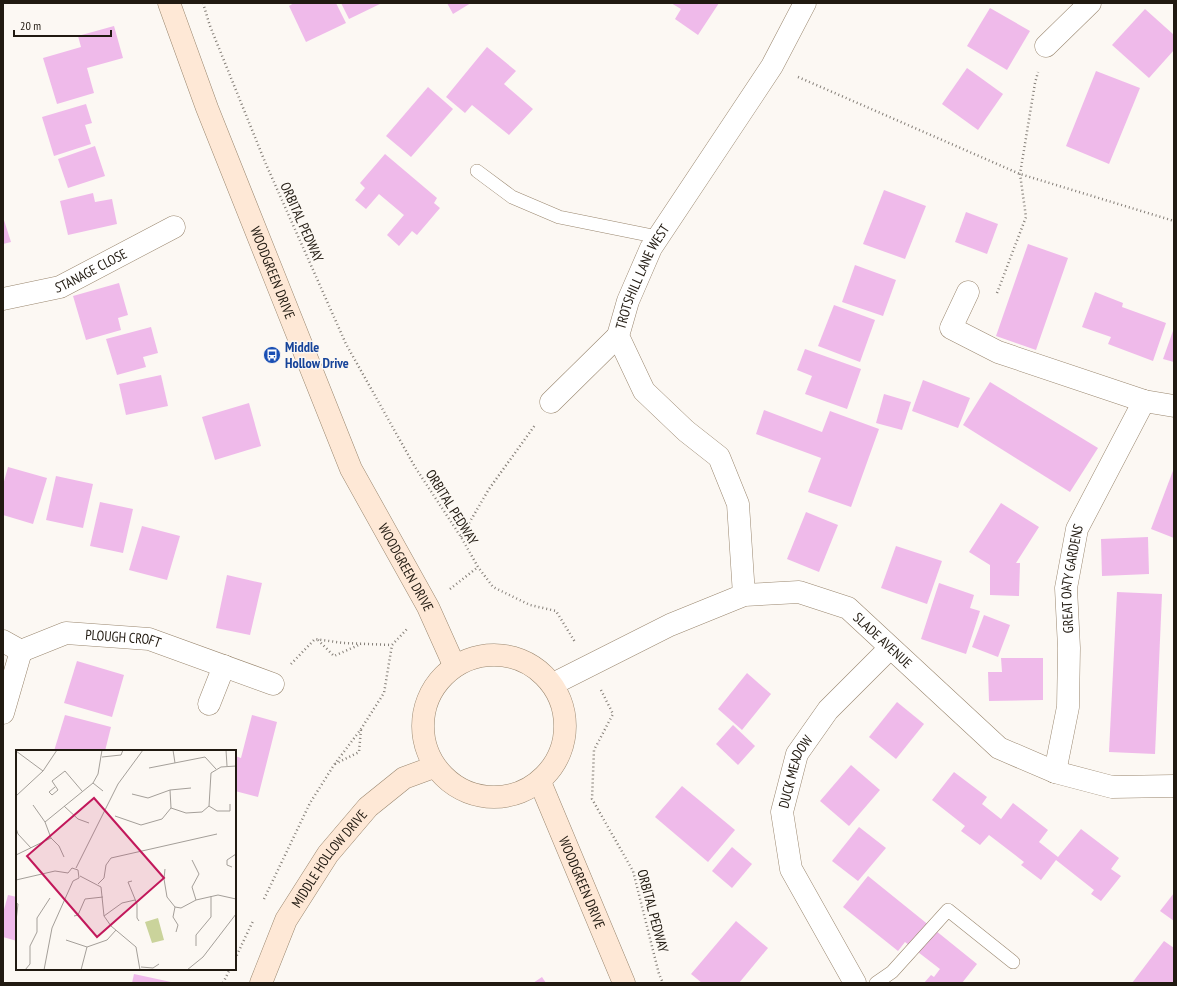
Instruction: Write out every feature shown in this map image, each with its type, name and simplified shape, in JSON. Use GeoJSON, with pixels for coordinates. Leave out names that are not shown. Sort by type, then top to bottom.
{"type":"FeatureCollection","features":[{"type":"Feature","properties":{"kind":"main road","name":"WOODGREEN DRIVE"},"geometry":{"type":"LineString","coordinates":[[169,3],[207,108],[351,469],[428,607],[454,665]]}},
{"type":"Feature","properties":{"kind":"main road"},"geometry":{"type":"LineString","coordinates":[[486,654],[524,660],[553,684],[565,711],[562,752],[540,782],[508,797],[470,794],[434,767],[422,735],[430,692],[454,665],[486,654]]}},
{"type":"Feature","properties":{"kind":"main road","name":"MIDDLE HOLLOW DRIVE"},"geometry":{"type":"LineString","coordinates":[[260,983],[286,920],[328,854],[368,807],[404,778],[434,767]]}},
{"type":"Feature","properties":{"kind":"main road","name":"WOODGREEN DRIVE"},"geometry":{"type":"LineString","coordinates":[[540,782],[624,983]]}},
{"type":"Feature","properties":{"kind":"street","name":"TROTSHILL LANE WEST"},"geometry":{"type":"LineString","coordinates":[[744,594],[738,504],[719,457],[686,431],[644,391],[618,336],[628,301],[650,248],[772,66],[804,3]]}},
{"type":"Feature","properties":{"kind":"street"},"geometry":{"type":"LineString","coordinates":[[1046,46],[1090,3]]}},
{"type":"Feature","properties":{"kind":"street","name":"STANAGE CLOSE"},"geometry":{"type":"LineString","coordinates":[[3,299],[60,287],[174,227]]}},
{"type":"Feature","properties":{"kind":"street"},"geometry":{"type":"LineString","coordinates":[[968,292],[951,328],[998,352],[1144,401],[1174,406]]}},
{"type":"Feature","properties":{"kind":"street"},"geometry":{"type":"LineString","coordinates":[[551,402],[618,336]]}},
{"type":"Feature","properties":{"kind":"street","name":"GREAT OATY GARDENS"},"geometry":{"type":"LineString","coordinates":[[1055,772],[1068,707],[1069,648],[1066,588],[1077,529],[1144,401]]}},
{"type":"Feature","properties":{"kind":"street","name":"SLADE AVENUE"},"geometry":{"type":"LineString","coordinates":[[553,684],[670,625],[744,594],[799,592],[848,608],[999,748],[1055,772],[1112,787],[1174,786]]}},
{"type":"Feature","properties":{"kind":"street","name":"PLOUGH CROFT"},"geometry":{"type":"LineString","coordinates":[[12,646],[66,633],[149,639],[273,684]]}},
{"type":"Feature","properties":{"kind":"street"},"geometry":{"type":"LineString","coordinates":[[3,713],[12,646]]}},
{"type":"Feature","properties":{"kind":"street","name":"DUCK MEADOW"},"geometry":{"type":"LineString","coordinates":[[855,983],[791,869],[782,812],[797,754],[828,710],[890,648]]}},
{"type":"Feature","properties":{"kind":"street"},"geometry":{"type":"LineString","coordinates":[[208,704],[224,666]]}},
{"type":"Feature","properties":{"kind":"lane"},"geometry":{"type":"LineString","coordinates":[[477,171],[512,197],[559,217],[658,237]]}},
{"type":"Feature","properties":{"kind":"lane"},"geometry":{"type":"LineString","coordinates":[[876,983],[892,972],[948,910],[1013,962]]}},
{"type":"Feature","properties":{"kind":"path","name":"ORBITAL PEDWAY"},"geometry":{"type":"LineString","coordinates":[[203,3],[210,26],[265,162],[346,344],[415,467],[461,537],[478,567],[493,587],[530,605],[556,611],[589,666],[613,714],[594,750],[592,799],[633,870],[659,974],[663,983]]}},
{"type":"Feature","properties":{"kind":"path"},"geometry":{"type":"LineString","coordinates":[[996,294],[1026,217],[1020,174],[1035,83],[1046,46]]}},
{"type":"Feature","properties":{"kind":"path"},"geometry":{"type":"LineString","coordinates":[[772,66],[1020,174],[1174,221]]}},
{"type":"Feature","properties":{"kind":"path"},"geometry":{"type":"LineString","coordinates":[[461,537],[489,489],[551,402]]}},
{"type":"Feature","properties":{"kind":"path"},"geometry":{"type":"LineString","coordinates":[[428,607],[478,567]]}},
{"type":"Feature","properties":{"kind":"path"},"geometry":{"type":"LineString","coordinates":[[261,905],[310,803],[334,765],[361,729],[384,693],[392,645],[362,644],[315,639],[273,684]]}},
{"type":"Feature","properties":{"kind":"path"},"geometry":{"type":"LineString","coordinates":[[318,640],[334,656],[362,644]]}},
{"type":"Feature","properties":{"kind":"path"},"geometry":{"type":"LineString","coordinates":[[334,765],[359,752],[361,729]]}},
{"type":"Feature","properties":{"kind":"path"},"geometry":{"type":"LineString","coordinates":[[236,957],[254,919]]}},
{"type":"Feature","properties":{"kind":"path"},"geometry":{"type":"LineString","coordinates":[[223,983],[230,970]]}},
{"type":"Feature","properties":{"kind":"building"},"geometry":{"type":"Polygon","coordinates":[[[294,3],[336,3],[346,23],[306,42],[289,6],[294,3]]]}},
{"type":"Feature","properties":{"kind":"building"},"geometry":{"type":"Polygon","coordinates":[[[341,3],[382,3],[349,19],[341,3]]]}},
{"type":"Feature","properties":{"kind":"building"},"geometry":{"type":"Polygon","coordinates":[[[447,3],[471,3],[453,14],[447,3]]]}},
{"type":"Feature","properties":{"kind":"building"},"geometry":{"type":"Polygon","coordinates":[[[671,3],[719,3],[698,35],[675,19],[681,9],[671,3]]]}},
{"type":"Feature","properties":{"kind":"building"},"geometry":{"type":"Polygon","coordinates":[[[990,8],[1030,31],[1007,70],[967,46],[990,8]]]}},
{"type":"Feature","properties":{"kind":"building"},"geometry":{"type":"Polygon","coordinates":[[[1145,9],[1174,35],[1174,50],[1149,78],[1112,45],[1145,9]]]}},
{"type":"Feature","properties":{"kind":"building"},"geometry":{"type":"Polygon","coordinates":[[[114,26],[123,58],[87,68],[94,93],[57,104],[43,58],[81,47],[78,36],[114,26]]]}},
{"type":"Feature","properties":{"kind":"building"},"geometry":{"type":"Polygon","coordinates":[[[487,47],[516,71],[504,84],[533,109],[509,135],[472,105],[465,113],[446,97],[487,47]]]}},
{"type":"Feature","properties":{"kind":"building"},"geometry":{"type":"Polygon","coordinates":[[[967,68],[1003,94],[978,130],[942,104],[967,68]]]}},
{"type":"Feature","properties":{"kind":"building"},"geometry":{"type":"Polygon","coordinates":[[[1096,71],[1140,88],[1109,164],[1066,146],[1096,71]]]}},
{"type":"Feature","properties":{"kind":"building"},"geometry":{"type":"Polygon","coordinates":[[[428,87],[453,109],[411,157],[386,136],[428,87]]]}},
{"type":"Feature","properties":{"kind":"building"},"geometry":{"type":"Polygon","coordinates":[[[86,104],[92,123],[85,125],[91,144],[54,156],[42,117],[86,104]]]}},
{"type":"Feature","properties":{"kind":"building"},"geometry":{"type":"Polygon","coordinates":[[[95,146],[105,176],[68,188],[58,159],[95,146]]]}},
{"type":"Feature","properties":{"kind":"building"},"geometry":{"type":"Polygon","coordinates":[[[385,154],[437,198],[434,203],[440,208],[417,235],[412,231],[399,246],[387,235],[404,215],[379,194],[366,209],[355,200],[365,188],[360,183],[385,154]]]}},
{"type":"Feature","properties":{"kind":"building"},"geometry":{"type":"Polygon","coordinates":[[[884,190],[926,206],[905,259],[863,244],[884,190]]]}},
{"type":"Feature","properties":{"kind":"building"},"geometry":{"type":"Polygon","coordinates":[[[93,193],[95,202],[112,199],[117,224],[68,235],[60,201],[93,193]]]}},
{"type":"Feature","properties":{"kind":"building"},"geometry":{"type":"Polygon","coordinates":[[[966,212],[998,224],[987,254],[955,242],[966,212]]]}},
{"type":"Feature","properties":{"kind":"building"},"geometry":{"type":"Polygon","coordinates":[[[3,217],[11,242],[3,244],[3,217]]]}},
{"type":"Feature","properties":{"kind":"building"},"geometry":{"type":"Polygon","coordinates":[[[1028,244],[1068,258],[1036,350],[996,336],[1028,244]]]}},
{"type":"Feature","properties":{"kind":"building"},"geometry":{"type":"Polygon","coordinates":[[[855,265],[896,280],[883,316],[842,302],[855,265]]]}},
{"type":"Feature","properties":{"kind":"building"},"geometry":{"type":"Polygon","coordinates":[[[119,283],[128,315],[118,318],[121,330],[86,340],[73,296],[119,283]]]}},
{"type":"Feature","properties":{"kind":"building"},"geometry":{"type":"Polygon","coordinates":[[[1095,292],[1123,303],[1122,307],[1166,323],[1153,361],[1108,344],[1111,337],[1082,327],[1095,292]]]}},
{"type":"Feature","properties":{"kind":"building"},"geometry":{"type":"Polygon","coordinates":[[[834,305],[875,320],[860,362],[818,346],[834,305]]]}},
{"type":"Feature","properties":{"kind":"building"},"geometry":{"type":"Polygon","coordinates":[[[151,327],[158,353],[143,357],[146,367],[117,375],[106,339],[151,327]]]}},
{"type":"Feature","properties":{"kind":"building"},"geometry":{"type":"Polygon","coordinates":[[[1174,328],[1174,362],[1163,359],[1174,328]]]}},
{"type":"Feature","properties":{"kind":"building"},"geometry":{"type":"Polygon","coordinates":[[[805,349],[861,369],[847,409],[805,394],[812,376],[797,370],[805,349]]]}},
{"type":"Feature","properties":{"kind":"building"},"geometry":{"type":"Polygon","coordinates":[[[161,375],[168,406],[126,415],[119,384],[161,375]]]}},
{"type":"Feature","properties":{"kind":"building"},"geometry":{"type":"Polygon","coordinates":[[[923,380],[970,398],[958,428],[912,411],[923,380]]]}},
{"type":"Feature","properties":{"kind":"building"},"geometry":{"type":"Polygon","coordinates":[[[990,382],[1098,448],[1070,492],[963,425],[990,382]]]}},
{"type":"Feature","properties":{"kind":"building"},"geometry":{"type":"Polygon","coordinates":[[[884,394],[911,402],[902,430],[876,423],[884,394]]]}},
{"type":"Feature","properties":{"kind":"building"},"geometry":{"type":"Polygon","coordinates":[[[249,403],[261,446],[215,460],[202,417],[249,403]]]}},
{"type":"Feature","properties":{"kind":"building"},"geometry":{"type":"Polygon","coordinates":[[[764,410],[822,432],[830,411],[879,429],[851,507],[808,492],[821,458],[756,434],[764,410]]]}},
{"type":"Feature","properties":{"kind":"building"},"geometry":{"type":"Polygon","coordinates":[[[8,467],[47,478],[33,524],[3,515],[3,485],[8,467]]]}},
{"type":"Feature","properties":{"kind":"building"},"geometry":{"type":"Polygon","coordinates":[[[1174,468],[1174,538],[1151,529],[1174,468]]]}},
{"type":"Feature","properties":{"kind":"building"},"geometry":{"type":"Polygon","coordinates":[[[56,476],[93,484],[83,528],[46,520],[56,476]]]}},
{"type":"Feature","properties":{"kind":"building"},"geometry":{"type":"Polygon","coordinates":[[[100,502],[133,509],[123,553],[90,546],[100,502]]]}},
{"type":"Feature","properties":{"kind":"building"},"geometry":{"type":"Polygon","coordinates":[[[1001,503],[1039,527],[1016,563],[1020,563],[1019,596],[990,595],[990,565],[969,552],[1001,503]]]}},
{"type":"Feature","properties":{"kind":"building"},"geometry":{"type":"Polygon","coordinates":[[[806,512],[838,525],[819,572],[787,559],[806,512]]]}},
{"type":"Feature","properties":{"kind":"building"},"geometry":{"type":"Polygon","coordinates":[[[142,526],[180,536],[167,580],[129,570],[142,526]]]}},
{"type":"Feature","properties":{"kind":"building"},"geometry":{"type":"Polygon","coordinates":[[[1148,537],[1149,574],[1102,576],[1101,539],[1148,537]]]}},
{"type":"Feature","properties":{"kind":"building"},"geometry":{"type":"Polygon","coordinates":[[[896,546],[942,561],[927,604],[881,588],[896,546]]]}},
{"type":"Feature","properties":{"kind":"building"},"geometry":{"type":"Polygon","coordinates":[[[227,575],[262,583],[250,635],[216,628],[227,575]]]}},
{"type":"Feature","properties":{"kind":"building"},"geometry":{"type":"Polygon","coordinates":[[[939,583],[974,595],[970,608],[980,611],[966,654],[921,639],[939,583]]]}},
{"type":"Feature","properties":{"kind":"building"},"geometry":{"type":"Polygon","coordinates":[[[1117,592],[1162,594],[1155,754],[1109,752],[1117,592]]]}},
{"type":"Feature","properties":{"kind":"building"},"geometry":{"type":"Polygon","coordinates":[[[984,615],[1010,625],[998,657],[972,647],[984,615]]]}},
{"type":"Feature","properties":{"kind":"building"},"geometry":{"type":"Polygon","coordinates":[[[1001,658],[1043,658],[1043,700],[989,701],[988,672],[1002,672],[1001,658]]]}},
{"type":"Feature","properties":{"kind":"building"},"geometry":{"type":"Polygon","coordinates":[[[77,661],[124,675],[112,717],[64,703],[77,661]]]}},
{"type":"Feature","properties":{"kind":"building"},"geometry":{"type":"Polygon","coordinates":[[[747,673],[771,694],[742,730],[718,709],[747,673]]]}},
{"type":"Feature","properties":{"kind":"building"},"geometry":{"type":"Polygon","coordinates":[[[897,702],[924,724],[896,759],[869,737],[897,702]]]}},
{"type":"Feature","properties":{"kind":"building"},"geometry":{"type":"Polygon","coordinates":[[[65,715],[111,727],[105,750],[54,750],[65,715]]]}},
{"type":"Feature","properties":{"kind":"building"},"geometry":{"type":"Polygon","coordinates":[[[252,715],[277,722],[258,797],[236,791],[236,756],[241,758],[252,715]]]}},
{"type":"Feature","properties":{"kind":"building"},"geometry":{"type":"Polygon","coordinates":[[[733,725],[755,746],[738,765],[716,744],[733,725]]]}},
{"type":"Feature","properties":{"kind":"building"},"geometry":{"type":"Polygon","coordinates":[[[851,765],[880,790],[849,826],[820,801],[851,765]]]}},
{"type":"Feature","properties":{"kind":"building"},"geometry":{"type":"Polygon","coordinates":[[[954,772],[987,797],[982,804],[1001,819],[1013,803],[1048,830],[1039,842],[1058,857],[1081,829],[1119,858],[1111,869],[1121,876],[1101,901],[1091,894],[1094,890],[1056,860],[1041,880],[1021,865],[1024,862],[989,835],[980,845],[961,831],[965,826],[932,800],[954,772]]]}},
{"type":"Feature","properties":{"kind":"building"},"geometry":{"type":"Polygon","coordinates":[[[682,786],[735,830],[708,862],[655,817],[682,786]]]}},
{"type":"Feature","properties":{"kind":"building"},"geometry":{"type":"Polygon","coordinates":[[[859,827],[886,848],[858,881],[832,861],[859,827]]]}},
{"type":"Feature","properties":{"kind":"building"},"geometry":{"type":"Polygon","coordinates":[[[732,847],[752,864],[732,888],[712,871],[732,847]]]}},
{"type":"Feature","properties":{"kind":"building"},"geometry":{"type":"Polygon","coordinates":[[[868,876],[977,964],[962,983],[924,983],[931,975],[934,977],[940,969],[905,942],[898,951],[843,907],[868,876]]]}},
{"type":"Feature","properties":{"kind":"building"},"geometry":{"type":"Polygon","coordinates":[[[1174,893],[1174,921],[1160,911],[1174,893]]]}},
{"type":"Feature","properties":{"kind":"building"},"geometry":{"type":"Polygon","coordinates":[[[8,895],[16,897],[16,941],[3,937],[3,913],[8,895]]]}},
{"type":"Feature","properties":{"kind":"building"},"geometry":{"type":"Polygon","coordinates":[[[736,921],[768,948],[739,983],[702,983],[691,974],[736,921]]]}},
{"type":"Feature","properties":{"kind":"building"},"geometry":{"type":"Polygon","coordinates":[[[1164,941],[1174,948],[1174,983],[1132,983],[1164,941]]]}},
{"type":"Feature","properties":{"kind":"building"},"geometry":{"type":"Polygon","coordinates":[[[134,974],[171,982],[171,983],[132,983],[134,974]]]}},
{"type":"Feature","properties":{"kind":"building"},"geometry":{"type":"Polygon","coordinates":[[[542,977],[546,983],[533,983],[542,977]]]}},
{"type":"Feature","properties":{"kind":"place","name":"Middle Hollow Drive"},"geometry":{"type":"Point","coordinates":[272,355]}}]}
